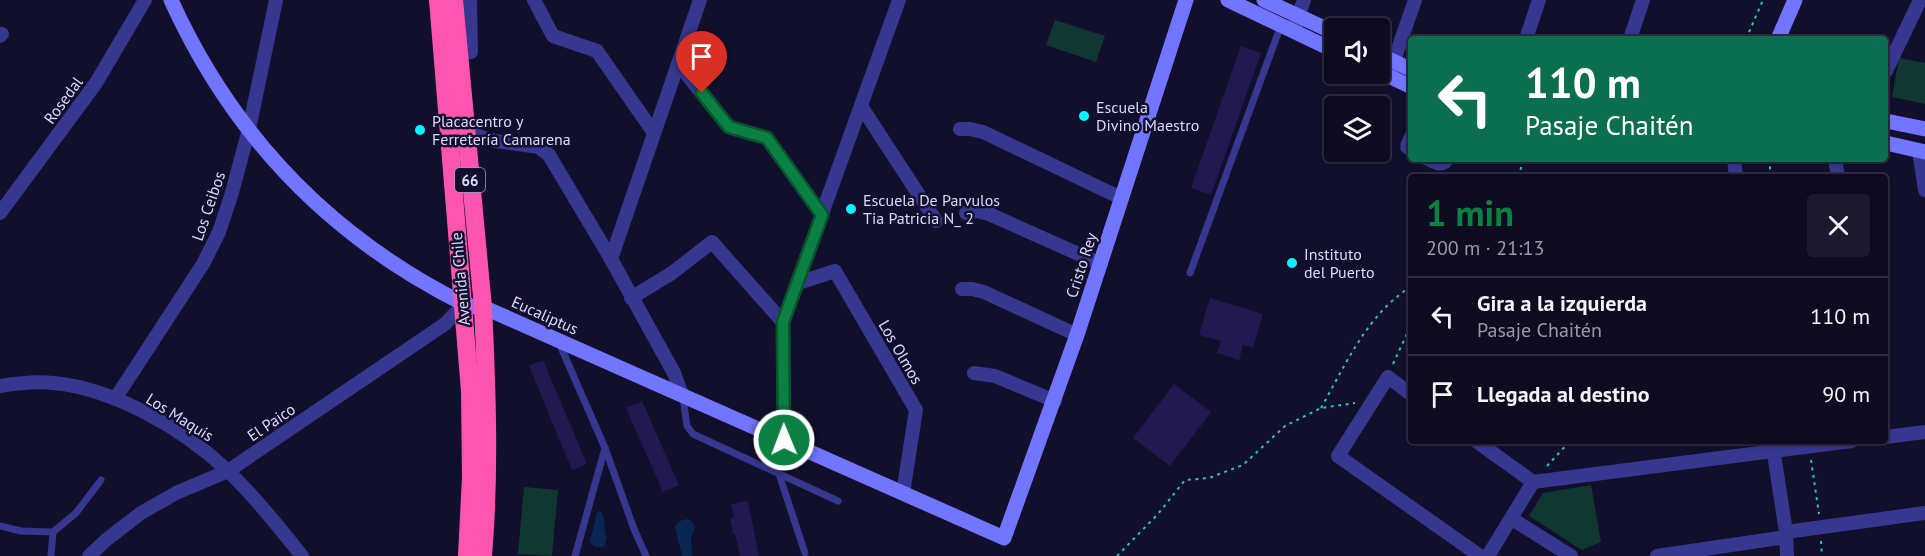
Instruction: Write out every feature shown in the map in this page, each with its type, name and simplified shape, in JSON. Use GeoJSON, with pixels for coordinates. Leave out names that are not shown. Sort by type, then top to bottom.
{"type":"FeatureCollection","features":[{"type":"Feature","properties":{"kind":"highway","name":"Avenida Chile"},"geometry":{"type":"LineString","coordinates":[[438,0],[464,304],[471,435],[467,556]]}},
{"type":"Feature","properties":{"kind":"highway","name":"Avenida Chile"},"geometry":{"type":"LineString","coordinates":[[454,0],[483,307],[487,435],[483,556]]}},
{"type":"Feature","properties":{"kind":"street","name":"Rosedal"},"geometry":{"type":"LineString","coordinates":[[0,213],[96,83],[145,0]]}},
{"type":"Feature","properties":{"kind":"street","name":"Eucaliptus"},"geometry":{"type":"LineString","coordinates":[[171,0],[212,77],[249,129],[295,184],[347,231],[403,271],[464,304],[483,307],[1004,538]]}},
{"type":"Feature","properties":{"kind":"street","name":"Los Ceibos"},"geometry":{"type":"LineString","coordinates":[[115,399],[212,248],[225,215],[249,129],[276,0]]}},
{"type":"Feature","properties":{"kind":"street"},"geometry":{"type":"LineString","coordinates":[[459,52],[471,52],[470,0]]}},
{"type":"Feature","properties":{"kind":"street"},"geometry":{"type":"LineString","coordinates":[[534,0],[553,36],[597,51],[654,133]]}},
{"type":"Feature","properties":{"kind":"street"},"geometry":{"type":"LineString","coordinates":[[611,259],[700,0]]}},
{"type":"Feature","properties":{"kind":"street"},"geometry":{"type":"LineString","coordinates":[[784,440],[783,322],[899,0]]}},
{"type":"Feature","properties":{"kind":"street","name":"Cristo Rey"},"geometry":{"type":"LineString","coordinates":[[1004,538],[1055,401],[1186,0]]}},
{"type":"Feature","properties":{"kind":"street"},"geometry":{"type":"LineString","coordinates":[[1228,0],[1291,24],[1324,31]]}},
{"type":"Feature","properties":{"kind":"street"},"geometry":{"type":"LineString","coordinates":[[1264,0],[1291,24],[1324,44]]}},
{"type":"Feature","properties":{"kind":"street"},"geometry":{"type":"LineString","coordinates":[[1291,24],[1304,0]]}},
{"type":"Feature","properties":{"kind":"street"},"geometry":{"type":"LineString","coordinates":[[1390,55],[1415,0]]}},
{"type":"Feature","properties":{"kind":"street"},"geometry":{"type":"LineString","coordinates":[[1527,36],[1539,0]]}},
{"type":"Feature","properties":{"kind":"street"},"geometry":{"type":"LineString","coordinates":[[1631,36],[1643,0]]}},
{"type":"Feature","properties":{"kind":"street"},"geometry":{"type":"LineString","coordinates":[[1779,36],[1796,0]]}},
{"type":"Feature","properties":{"kind":"street"},"geometry":{"type":"LineString","coordinates":[[1888,67],[1920,0]]}},
{"type":"Feature","properties":{"kind":"street"},"geometry":{"type":"LineString","coordinates":[[680,59],[688,76],[729,127],[767,138],[822,215]]}},
{"type":"Feature","properties":{"kind":"street"},"geometry":{"type":"LineString","coordinates":[[1390,67],[1408,69]]}},
{"type":"Feature","properties":{"kind":"street"},"geometry":{"type":"LineString","coordinates":[[1390,70],[1408,84]]}},
{"type":"Feature","properties":{"kind":"street"},"geometry":{"type":"LineString","coordinates":[[861,106],[936,221]]}},
{"type":"Feature","properties":{"kind":"street"},"geometry":{"type":"LineString","coordinates":[[1925,129],[1893,123],[1891,145],[1922,152],[1925,190]]}},
{"type":"Feature","properties":{"kind":"street"},"geometry":{"type":"LineString","coordinates":[[466,124],[472,132],[481,137],[539,147],[549,155],[611,259],[674,374],[682,395]]}},
{"type":"Feature","properties":{"kind":"street"},"geometry":{"type":"LineString","coordinates":[[960,129],[983,132],[1121,198]]}},
{"type":"Feature","properties":{"kind":"street"},"geometry":{"type":"LineString","coordinates":[[966,213],[977,211],[989,214],[1101,264]]}},
{"type":"Feature","properties":{"kind":"street"},"geometry":{"type":"LineString","coordinates":[[631,298],[672,273],[712,242],[783,322]]}},
{"type":"Feature","properties":{"kind":"street","name":"Los Olmos"},"geometry":{"type":"LineString","coordinates":[[798,283],[835,272],[916,410],[903,493]]}},
{"type":"Feature","properties":{"kind":"street"},"geometry":{"type":"LineString","coordinates":[[962,289],[984,292],[1077,335]]}},
{"type":"Feature","properties":{"kind":"street","name":"El Paico"},"geometry":{"type":"LineString","coordinates":[[89,556],[123,525],[158,502],[228,471],[446,324],[464,304]]}},
{"type":"Feature","properties":{"kind":"street"},"geometry":{"type":"LineString","coordinates":[[974,373],[995,376],[1055,401]]}},
{"type":"Feature","properties":{"kind":"street"},"geometry":{"type":"LineString","coordinates":[[1408,392],[1388,377],[1338,456],[1480,556]]}},
{"type":"Feature","properties":{"kind":"street","name":"Los Maquis"},"geometry":{"type":"LineString","coordinates":[[0,386],[35,382],[90,390],[115,399],[156,419],[211,456],[228,471],[302,556]]}},
{"type":"Feature","properties":{"kind":"street"},"geometry":{"type":"LineString","coordinates":[[1888,437],[1925,432]]}},
{"type":"Feature","properties":{"kind":"street"},"geometry":{"type":"LineString","coordinates":[[1480,444],[1533,482],[1773,446],[1826,444]]}},
{"type":"Feature","properties":{"kind":"street"},"geometry":{"type":"LineString","coordinates":[[1773,446],[1787,556]]}},
{"type":"Feature","properties":{"kind":"street"},"geometry":{"type":"LineString","coordinates":[[1488,556],[1533,482]]}},
{"type":"Feature","properties":{"kind":"street"},"geometry":{"type":"LineString","coordinates":[[1657,556],[1786,535],[1820,527],[1925,513]]}},
{"type":"Feature","properties":{"kind":"street"},"geometry":{"type":"LineString","coordinates":[[1512,519],[1570,556]]}},
{"type":"Feature","properties":{"kind":"lane"},"geometry":{"type":"LineString","coordinates":[[1190,273],[1291,24]]}},
{"type":"Feature","properties":{"kind":"lane"},"geometry":{"type":"LineString","coordinates":[[1408,136],[1404,144],[1404,150],[1408,152]]}},
{"type":"Feature","properties":{"kind":"lane"},"geometry":{"type":"LineString","coordinates":[[1427,162],[1438,167],[1449,165],[1450,162]]}},
{"type":"Feature","properties":{"kind":"lane"},"geometry":{"type":"LineString","coordinates":[[558,340],[605,448],[646,556]]}},
{"type":"Feature","properties":{"kind":"lane"},"geometry":{"type":"LineString","coordinates":[[682,395],[687,426],[693,434],[838,501]]}},
{"type":"Feature","properties":{"kind":"lane"},"geometry":{"type":"LineString","coordinates":[[575,556],[605,448]]}},
{"type":"Feature","properties":{"kind":"lane"},"geometry":{"type":"LineString","coordinates":[[779,474],[805,553]]}},
{"type":"Feature","properties":{"kind":"lane"},"geometry":{"type":"LineString","coordinates":[[0,526],[21,531],[53,532],[76,513],[101,480]]}},
{"type":"Feature","properties":{"kind":"lane"},"geometry":{"type":"LineString","coordinates":[[51,556],[53,532]]}},
{"type":"Feature","properties":{"kind":"path"},"geometry":{"type":"LineString","coordinates":[[1747,36],[1763,0]]}},
{"type":"Feature","properties":{"kind":"path"},"geometry":{"type":"LineString","coordinates":[[1321,408],[1366,329],[1392,300],[1408,289]]}},
{"type":"Feature","properties":{"kind":"path"},"geometry":{"type":"LineString","coordinates":[[1388,377],[1408,331]]}},
{"type":"Feature","properties":{"kind":"path"},"geometry":{"type":"LineString","coordinates":[[1117,556],[1158,514],[1185,480],[1209,478],[1243,465],[1285,426],[1321,408],[1373,400]]}},
{"type":"Feature","properties":{"kind":"path"},"geometry":{"type":"LineString","coordinates":[[1533,482],[1567,444]]}},
{"type":"Feature","properties":{"kind":"path"},"geometry":{"type":"LineString","coordinates":[[1809,446],[1822,556]]}},
{"type":"Feature","properties":{"kind":"green space"},"geometry":{"type":"Polygon","coordinates":[[[1055,20],[1105,36],[1096,62],[1046,45],[1055,20]]]}},
{"type":"Feature","properties":{"kind":"green space"},"geometry":{"type":"Polygon","coordinates":[[[1899,58],[1925,63],[1925,104],[1892,97],[1899,58]]]}},
{"type":"Feature","properties":{"kind":"green space"},"geometry":{"type":"Polygon","coordinates":[[[1591,485],[1601,542],[1582,550],[1529,516],[1543,493],[1591,485]]]}},
{"type":"Feature","properties":{"kind":"green space"},"geometry":{"type":"Polygon","coordinates":[[[524,487],[558,490],[552,556],[518,554],[524,487]]]}},
{"type":"Feature","properties":{"kind":"water"},"geometry":{"type":"Polygon","coordinates":[[[597,512],[601,512],[604,518],[607,538],[604,547],[596,547],[590,542],[597,512]]]}},
{"type":"Feature","properties":{"kind":"water"},"geometry":{"type":"Polygon","coordinates":[[[689,519],[695,526],[691,538],[692,556],[682,556],[675,527],[682,520],[689,519]]]}},
{"type":"Feature","properties":{"kind":"building"},"geometry":{"type":"Polygon","coordinates":[[[1241,46],[1261,53],[1211,195],[1191,188],[1241,46]]]}},
{"type":"Feature","properties":{"kind":"building"},"geometry":{"type":"Polygon","coordinates":[[[1210,298],[1263,314],[1253,348],[1243,345],[1239,360],[1217,353],[1221,341],[1199,335],[1210,298]]]}},
{"type":"Feature","properties":{"kind":"building"},"geometry":{"type":"Polygon","coordinates":[[[543,360],[587,464],[572,470],[529,366],[543,360]]]}},
{"type":"Feature","properties":{"kind":"building"},"geometry":{"type":"Polygon","coordinates":[[[1174,384],[1211,412],[1170,466],[1133,438],[1174,384]]]}},
{"type":"Feature","properties":{"kind":"building"},"geometry":{"type":"Polygon","coordinates":[[[642,401],[679,485],[663,492],[626,408],[642,401]]]}},
{"type":"Feature","properties":{"kind":"building"},"geometry":{"type":"Polygon","coordinates":[[[748,501],[759,556],[740,556],[735,534],[733,534],[730,518],[734,518],[731,504],[748,501]]]}},
{"type":"Feature","properties":{"kind":"place","name":"Escuela Divino Maestro"},"geometry":{"type":"Point","coordinates":[1084,116]}},
{"type":"Feature","properties":{"kind":"place","name":"Placacentro y Ferretería Camarena"},"geometry":{"type":"Point","coordinates":[420,130]}},
{"type":"Feature","properties":{"kind":"place","name":"Escuela De Parvulos Tia Patricia N_ 2"},"geometry":{"type":"Point","coordinates":[851,209]}},
{"type":"Feature","properties":{"kind":"place","name":"Instituto del Puerto"},"geometry":{"type":"Point","coordinates":[1292,263]}},
{"type":"Feature","properties":{"kind":"route"},"geometry":{"type":"LineString","coordinates":[[702,93],[729,127],[767,138],[822,215],[783,322],[784,440]]}}]}
